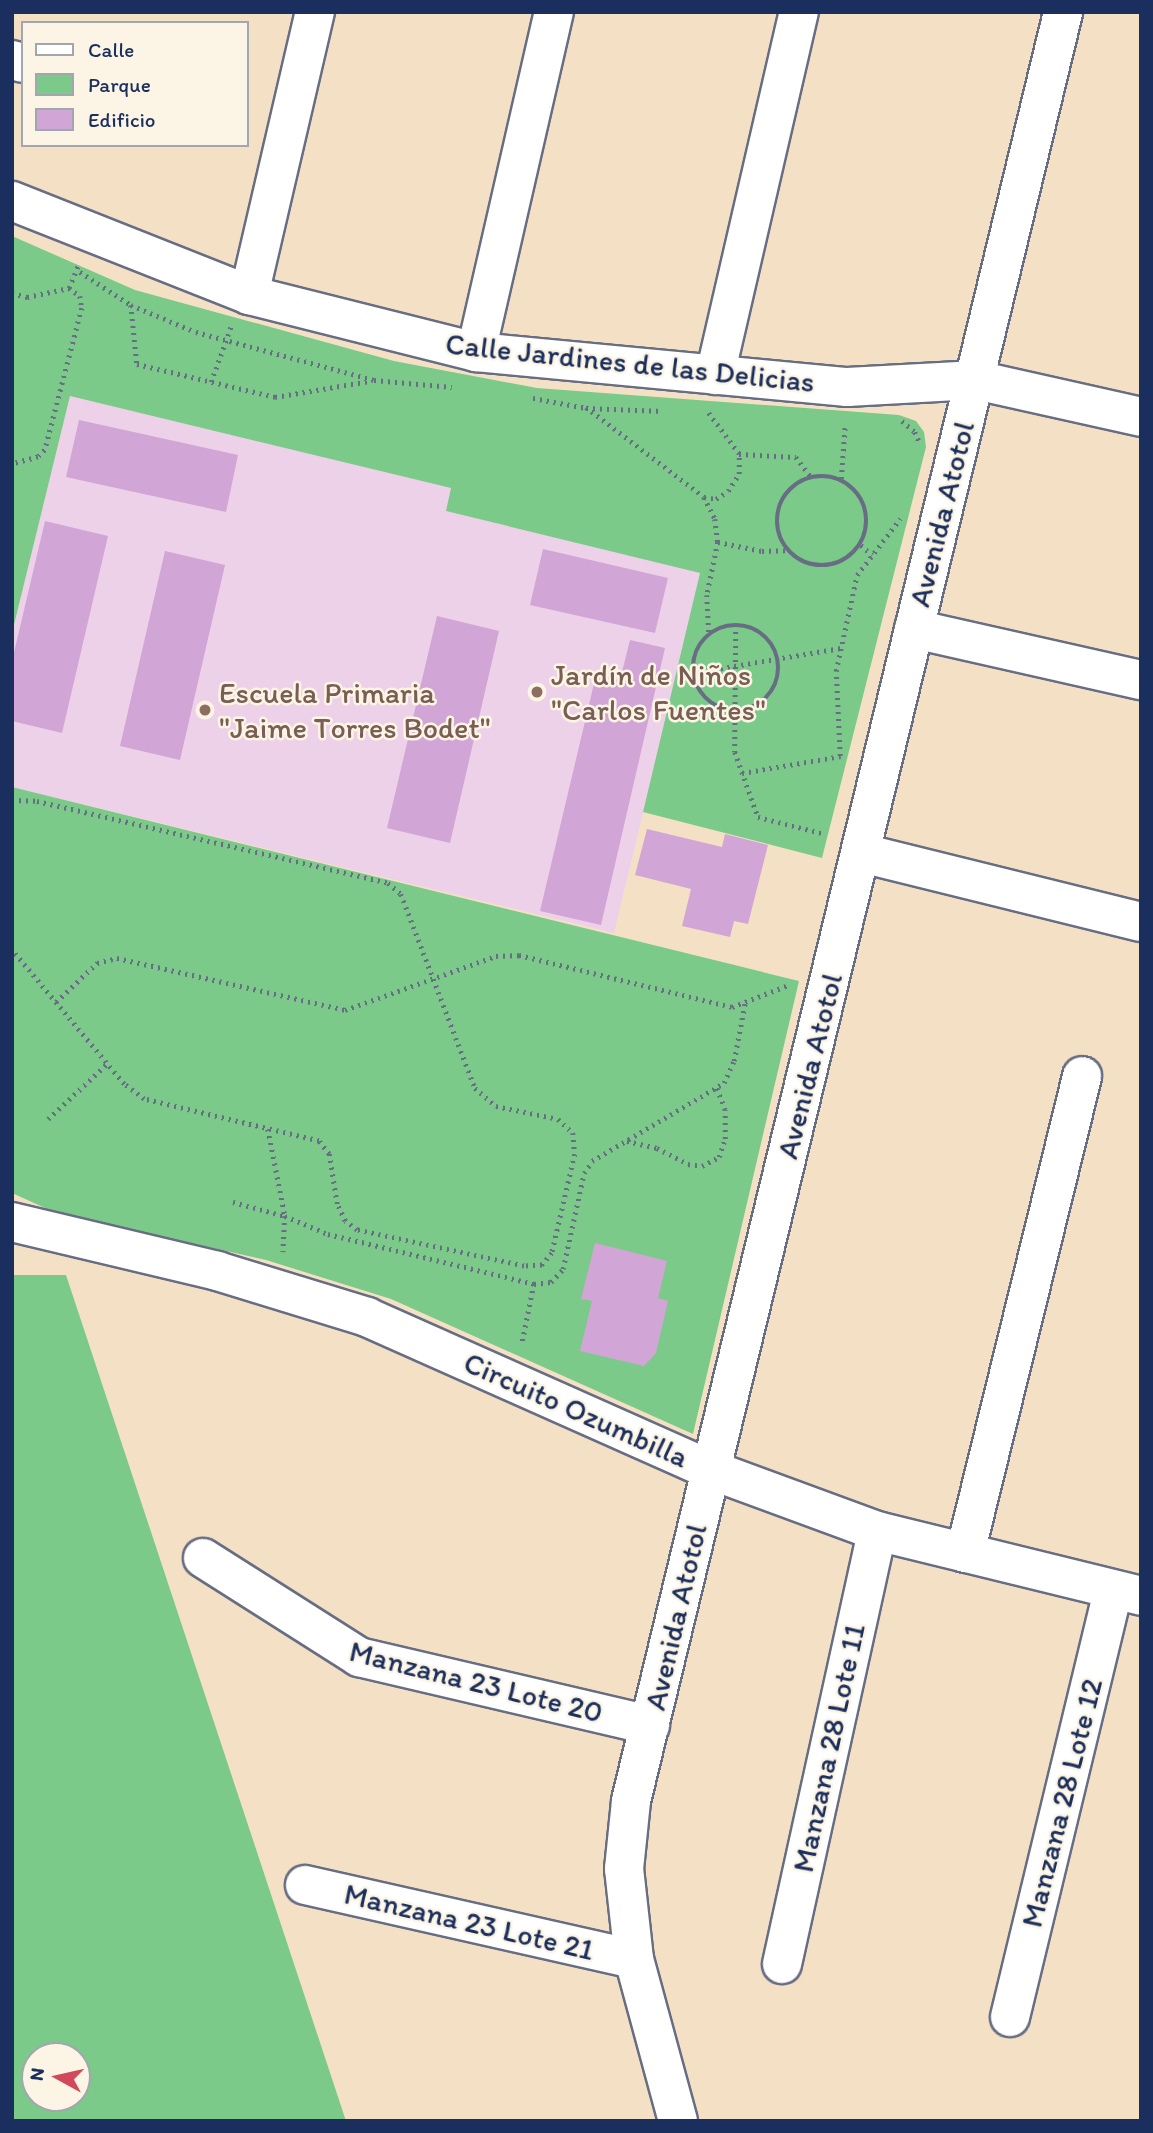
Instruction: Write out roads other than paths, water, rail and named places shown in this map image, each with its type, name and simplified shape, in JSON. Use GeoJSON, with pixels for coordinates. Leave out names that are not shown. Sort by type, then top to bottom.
{"type":"FeatureCollection","features":[{"type":"Feature","properties":{"kind":"street"},"geometry":{"type":"LineString","coordinates":[[249,295],[315,12]]}},
{"type":"Feature","properties":{"kind":"street"},"geometry":{"type":"LineString","coordinates":[[476,352],[554,12]]}},
{"type":"Feature","properties":{"kind":"street"},"geometry":{"type":"LineString","coordinates":[[715,375],[799,12]]}},
{"type":"Feature","properties":{"kind":"street","name":"Avenida Atotol"},"geometry":{"type":"LineString","coordinates":[[679,2121],[634,1959],[624,1869],[626,1833],[711,1470],[863,849],[940,514],[976,380],[1063,12]]}},
{"type":"Feature","properties":{"kind":"street","name":"Calle Jardines de las Delicias"},"geometry":{"type":"LineString","coordinates":[[12,201],[249,295],[476,352],[596,366],[847,387],[976,380],[1141,417]]}},
{"type":"Feature","properties":{"kind":"street"},"geometry":{"type":"LineString","coordinates":[[914,629],[1141,680]]}},
{"type":"Feature","properties":{"kind":"street"},"geometry":{"type":"LineString","coordinates":[[863,849],[1141,922]]}},
{"type":"Feature","properties":{"kind":"street"},"geometry":{"type":"LineString","coordinates":[[965,1553],[1082,1076]]}},
{"type":"Feature","properties":{"kind":"street","name":"Circuito Ozumbilla"},"geometry":{"type":"LineString","coordinates":[[12,1222],[281,1290],[367,1317],[514,1380],[711,1470],[877,1531],[1127,1593]]}},
{"type":"Feature","properties":{"kind":"street","name":"Manzana 28 Lote 11"},"geometry":{"type":"LineString","coordinates":[[782,1964],[877,1531]]}},
{"type":"Feature","properties":{"kind":"street","name":"Manzana 23 Lote 20"},"geometry":{"type":"LineString","coordinates":[[203,1558],[359,1657],[650,1725]]}},
{"type":"Feature","properties":{"kind":"street","name":"Manzana 28 Lote 12"},"geometry":{"type":"LineString","coordinates":[[1010,2017],[1127,1593]]}},
{"type":"Feature","properties":{"kind":"street","name":"Manzana 23 Lote 21"},"geometry":{"type":"LineString","coordinates":[[304,1885],[634,1959]]}},
{"type":"Feature","properties":{"kind":"place","name":"Jardín de Niños \"Carlos Fuentes\""},"geometry":{"type":"Point","coordinates":[537,692]}},
{"type":"Feature","properties":{"kind":"place","name":"Escuela Primaria \"Jaime Torres Bodet\""},"geometry":{"type":"Point","coordinates":[205,710]}}]}
